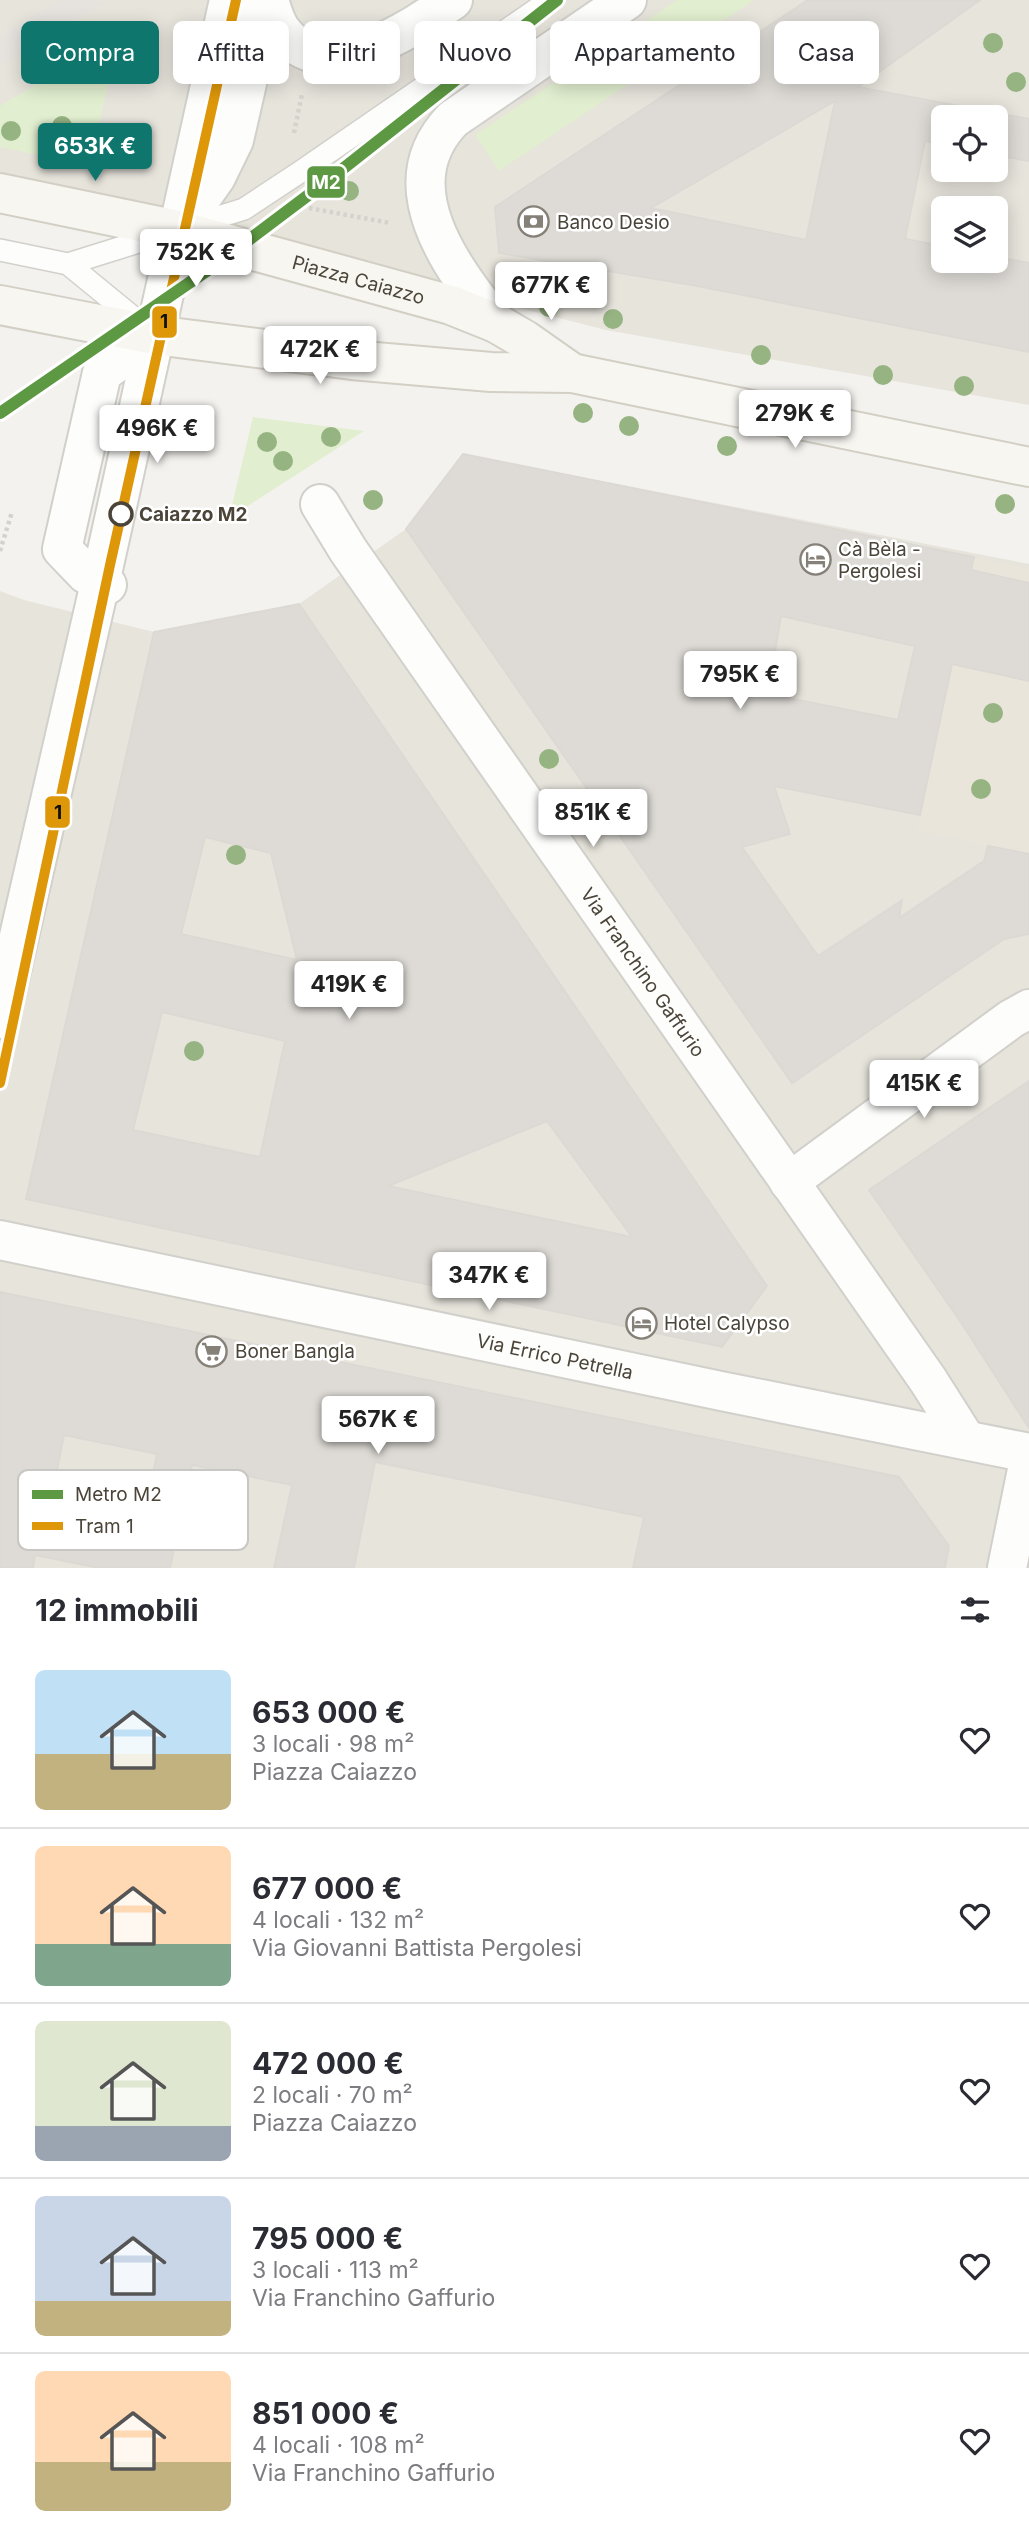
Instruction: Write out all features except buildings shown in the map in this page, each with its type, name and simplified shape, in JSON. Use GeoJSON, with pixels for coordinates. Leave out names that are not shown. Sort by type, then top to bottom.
{"type":"FeatureCollection","features":[{"type":"Feature","properties":{"kind":"main road","name":"Piazza Caiazzo"},"geometry":{"type":"LineString","coordinates":[[0,193],[178,230],[451,305],[496,323],[572,373]]}},
{"type":"Feature","properties":{"kind":"main road"},"geometry":{"type":"LineString","coordinates":[[0,305],[155,334],[388,365],[491,372],[572,373],[1029,467]]}},
{"type":"Feature","properties":{"kind":"street"},"geometry":{"type":"LineString","coordinates":[[0,1020],[104,584],[155,334],[229,0]]}},
{"type":"Feature","properties":{"kind":"street"},"geometry":{"type":"LineString","coordinates":[[178,230],[216,177],[234,140],[267,0]]}},
{"type":"Feature","properties":{"kind":"street"},"geometry":{"type":"LineString","coordinates":[[267,0],[283,32],[299,45],[313,51],[346,53],[371,48],[397,37],[439,10]]}},
{"type":"Feature","properties":{"kind":"street"},"geometry":{"type":"LineString","coordinates":[[496,323],[459,275],[436,231],[425,183],[430,155],[442,131],[453,119],[626,0]]}},
{"type":"Feature","properties":{"kind":"street"},"geometry":{"type":"LineString","coordinates":[[104,584],[86,574],[62,549],[102,373],[155,334]]}},
{"type":"Feature","properties":{"kind":"street","name":"Via Franchino Gaffurio"},"geometry":{"type":"LineString","coordinates":[[320,504],[348,551],[928,1380],[966,1440]]}},
{"type":"Feature","properties":{"kind":"street"},"geometry":{"type":"LineString","coordinates":[[789,1182],[1011,1019],[1029,1009]]}},
{"type":"Feature","properties":{"kind":"street","name":"Via Errico Petrella"},"geometry":{"type":"LineString","coordinates":[[0,1240],[1029,1452]]}},
{"type":"Feature","properties":{"kind":"street"},"geometry":{"type":"LineString","coordinates":[[1007,1568],[1029,1460]]}},
{"type":"Feature","properties":{"kind":"lane"},"geometry":{"type":"LineString","coordinates":[[68,264],[244,208],[550,0]]}},
{"type":"Feature","properties":{"kind":"lane"},"geometry":{"type":"LineString","coordinates":[[0,250],[68,264],[155,334]]}},
{"type":"Feature","properties":{"kind":"path"},"geometry":{"type":"LineString","coordinates":[[294,141],[302,90]]}},
{"type":"Feature","properties":{"kind":"path"},"geometry":{"type":"LineString","coordinates":[[308,208],[403,226]]}},
{"type":"Feature","properties":{"kind":"path"},"geometry":{"type":"LineString","coordinates":[[0,551],[12,512]]}},
{"type":"Feature","properties":{"kind":"shaded area"},"geometry":{"type":"Polygon","coordinates":[[[0,0],[1029,0],[1029,405],[606,330],[0,175],[0,0]]]}},
{"type":"Feature","properties":{"kind":"shaded area"},"geometry":{"type":"Polygon","coordinates":[[[61,0],[109,1],[75,21],[25,21],[61,0]]]}},
{"type":"Feature","properties":{"kind":"shaded area"},"geometry":{"type":"Polygon","coordinates":[[[21,24],[21,53],[0,65],[0,36],[21,24]]]}},
{"type":"Feature","properties":{"kind":"shaded area"},"geometry":{"type":"Polygon","coordinates":[[[463,454],[1029,564],[1029,1568],[0,1568],[0,591],[24,600],[154,632],[299,604],[406,529],[463,454]]]}},
{"type":"Feature","properties":{"kind":"shaded area"},"geometry":{"type":"Polygon","coordinates":[[[974,557],[1029,569],[1029,854],[917,830],[974,557]]]}},
{"type":"Feature","properties":{"kind":"green space"},"geometry":{"type":"Polygon","coordinates":[[[677,0],[754,0],[723,21],[646,21],[677,0]]]}},
{"type":"Feature","properties":{"kind":"green space"},"geometry":{"type":"Polygon","coordinates":[[[37,84],[108,84],[89,166],[0,147],[0,106],[37,84]]]}},
{"type":"Feature","properties":{"kind":"green space"},"geometry":{"type":"Polygon","coordinates":[[[551,84],[629,84],[499,171],[475,135],[551,84]]]}},
{"type":"Feature","properties":{"kind":"green space"},"geometry":{"type":"Polygon","coordinates":[[[253,417],[364,431],[229,518],[253,417]]]}},
{"type":"Feature","properties":{"kind":"metro line","name":"M2"},"geometry":{"type":"LineString","coordinates":[[0,413],[221,261],[557,0]]}},
{"type":"Feature","properties":{"kind":"tram line","name":"1"},"geometry":{"type":"LineString","coordinates":[[0,1083],[110,565],[236,0]]}},
{"type":"Feature","properties":{"kind":"place","name":"Banco Desio"},"geometry":{"type":"Point","coordinates":[534,222]}},
{"type":"Feature","properties":{"kind":"place","name":"Caiazzo M2"},"geometry":{"type":"Point","coordinates":[121,514]}},
{"type":"Feature","properties":{"kind":"place","name":"Cà Bèla - Pergolesi"},"geometry":{"type":"Point","coordinates":[815,560]}},
{"type":"Feature","properties":{"kind":"place","name":"Hotel Calypso"},"geometry":{"type":"Point","coordinates":[641,1323]}},
{"type":"Feature","properties":{"kind":"place","name":"Boner Bangla"},"geometry":{"type":"Point","coordinates":[212,1351]}}]}
